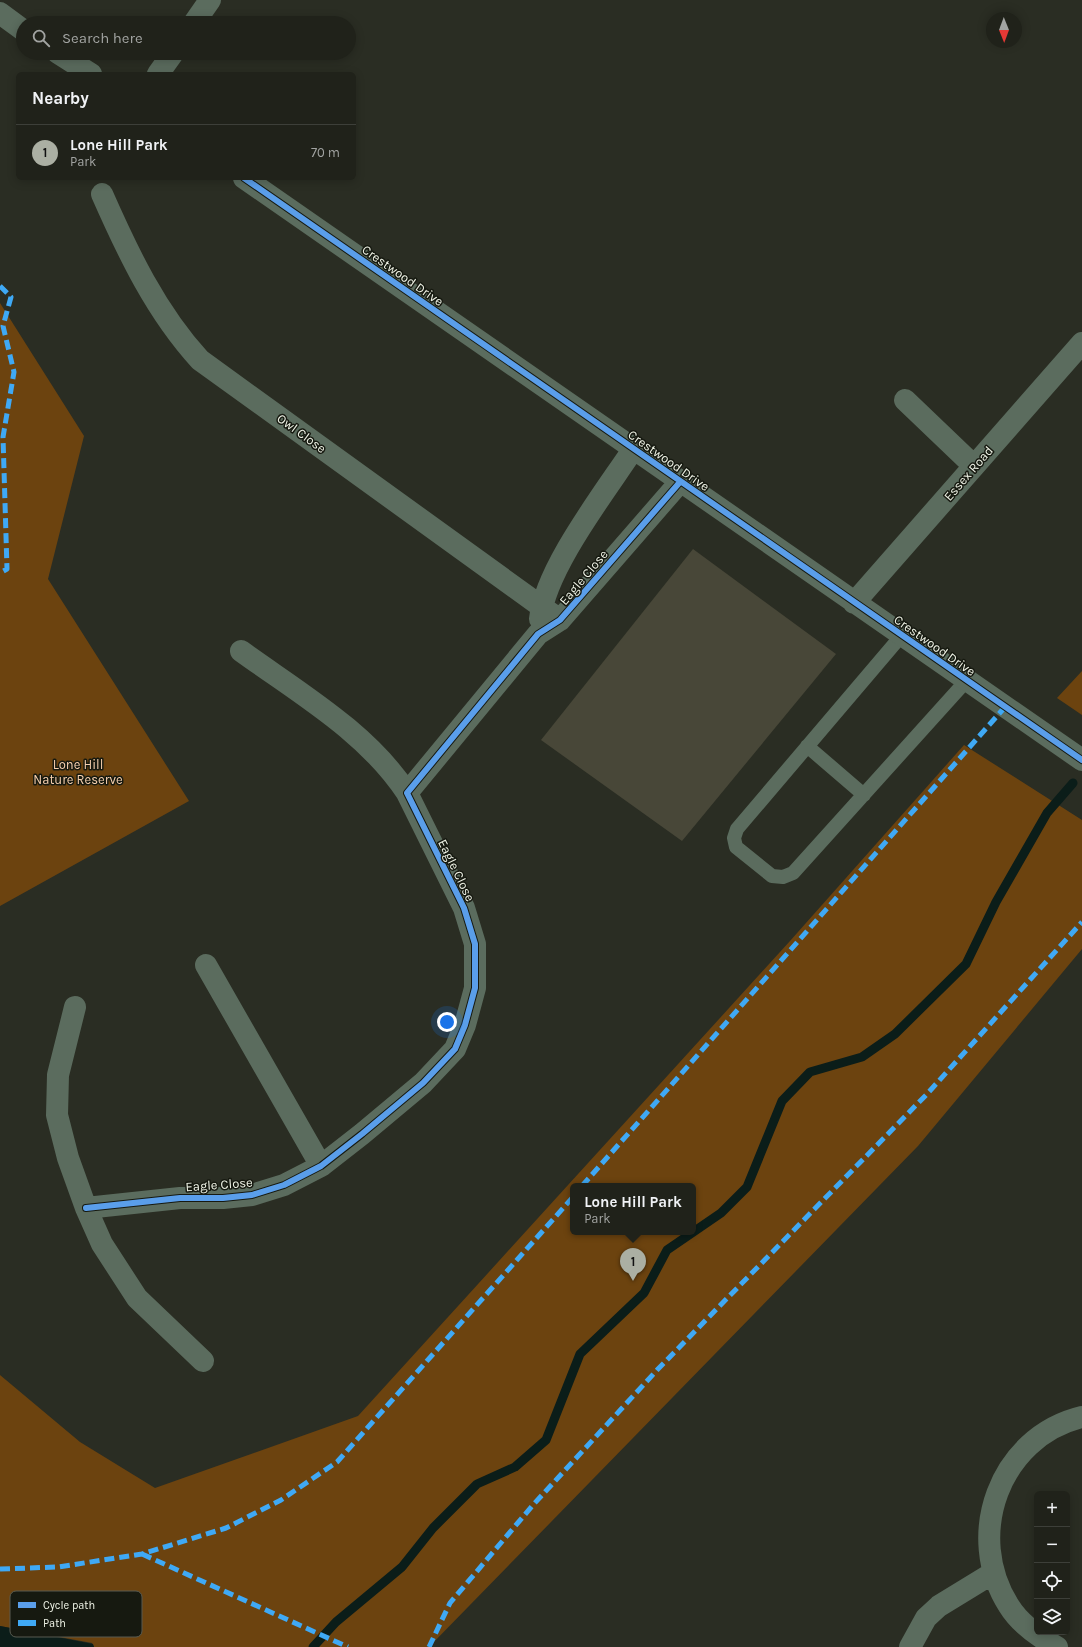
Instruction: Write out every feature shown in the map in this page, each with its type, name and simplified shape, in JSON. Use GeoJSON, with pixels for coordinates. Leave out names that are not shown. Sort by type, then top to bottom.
{"type":"FeatureCollection","features":[{"type":"Feature","properties":{"kind":"street"},"geometry":{"type":"LineString","coordinates":[[199,16],[210,0]]}},
{"type":"Feature","properties":{"kind":"street"},"geometry":{"type":"LineString","coordinates":[[0,13],[16,25]]}},
{"type":"Feature","properties":{"kind":"street"},"geometry":{"type":"LineString","coordinates":[[69,60],[88,72]]}},
{"type":"Feature","properties":{"kind":"street"},"geometry":{"type":"LineString","coordinates":[[159,72],[168,60]]}},
{"type":"Feature","properties":{"kind":"street","name":"Crestwood Drive"},"geometry":{"type":"LineString","coordinates":[[247,180],[1082,760]]}},
{"type":"Feature","properties":{"kind":"street","name":"Owl Close"},"geometry":{"type":"LineString","coordinates":[[102,194],[127,250],[154,300],[182,339],[200,360],[560,620]]}},
{"type":"Feature","properties":{"kind":"street","name":"Essex Road"},"geometry":{"type":"LineString","coordinates":[[854,603],[1082,343]]}},
{"type":"Feature","properties":{"kind":"street"},"geometry":{"type":"LineString","coordinates":[[905,400],[974,466]]}},
{"type":"Feature","properties":{"kind":"street","name":"Eagle Close"},"geometry":{"type":"LineString","coordinates":[[538,634],[541,606],[552,578],[570,546],[634,448]]}},
{"type":"Feature","properties":{"kind":"street","name":"Eagle Close"},"geometry":{"type":"LineString","coordinates":[[407,794],[538,634],[560,620],[680,482]]}},
{"type":"Feature","properties":{"kind":"street","name":"Eagle Close"},"geometry":{"type":"LineString","coordinates":[[86,1208],[180,1198],[224,1198],[252,1195],[284,1185],[321,1166],[362,1134],[439,1068],[455,1049],[465,1025],[475,988],[475,944],[464,908],[407,794],[395,775],[363,743],[320,708],[241,651]]}},
{"type":"Feature","properties":{"kind":"street"},"geometry":{"type":"LineString","coordinates":[[206,965],[321,1166]]}},
{"type":"Feature","properties":{"kind":"street"},"geometry":{"type":"LineString","coordinates":[[75,1007],[58,1075],[58,1115],[68,1158],[86,1208],[102,1244],[137,1298],[203,1361]]}},
{"type":"Feature","properties":{"kind":"street"},"geometry":{"type":"LineString","coordinates":[[1057,1647],[1034,1634],[1009,1607],[993,1573],[988,1536],[994,1499],[1010,1466],[1035,1439],[1068,1421],[1082,1417]]}},
{"type":"Feature","properties":{"kind":"street"},"geometry":{"type":"LineString","coordinates":[[910,1647],[926,1618],[939,1606],[993,1573]]}},
{"type":"Feature","properties":{"kind":"lane"},"geometry":{"type":"LineString","coordinates":[[902,635],[806,746],[737,829],[734,838],[736,847],[772,876],[783,877],[793,873],[967,680]]}},
{"type":"Feature","properties":{"kind":"lane"},"geometry":{"type":"LineString","coordinates":[[806,746],[864,795]]}},
{"type":"Feature","properties":{"kind":"green space","name":"Lone Hill Nature Reserve"},"geometry":{"type":"Polygon","coordinates":[[[0,303],[84,436],[48,579],[189,801],[0,906],[0,303]]]}},
{"type":"Feature","properties":{"kind":"green space"},"geometry":{"type":"Polygon","coordinates":[[[1082,671],[1082,715],[1057,698],[1082,671]]]}},
{"type":"Feature","properties":{"kind":"green space"},"geometry":{"type":"Polygon","coordinates":[[[964,745],[1082,820],[1082,949],[918,1146],[429,1647],[94,1647],[92,1643],[60,1637],[142,1637],[142,1591],[10,1591],[10,1628],[0,1626],[0,1375],[80,1442],[155,1488],[358,1416],[790,941],[964,745]]]}},
{"type":"Feature","properties":{"kind":"water"},"geometry":{"type":"Polygon","coordinates":[[[0,1626],[10,1628],[10,1637],[57,1637],[93,1644],[94,1647],[0,1647],[0,1626]]]}},
{"type":"Feature","properties":{"kind":"building"},"geometry":{"type":"Polygon","coordinates":[[[693,549],[836,654],[682,841],[541,740],[693,549]]]}},
{"type":"Feature","properties":{"kind":"waterway"},"geometry":{"type":"LineString","coordinates":[[696,1230],[721,1213],[747,1187],[782,1101],[810,1072],[862,1057],[895,1034],[966,964],[996,902],[1047,813],[1073,783]]}},
{"type":"Feature","properties":{"kind":"waterway"},"geometry":{"type":"LineString","coordinates":[[313,1647],[336,1622],[402,1567],[433,1528],[477,1484],[515,1467],[546,1440],[580,1354],[644,1293],[667,1250],[689,1235]]}},
{"type":"Feature","properties":{"kind":"marked path"},"geometry":{"type":"LineString","coordinates":[[0,286],[11,297],[3,326],[14,372],[3,437],[7,569],[0,573]]}},
{"type":"Feature","properties":{"kind":"marked path"},"geometry":{"type":"LineString","coordinates":[[585,1183],[1005,707]]}},
{"type":"Feature","properties":{"kind":"marked path"},"geometry":{"type":"LineString","coordinates":[[429,1647],[450,1603],[533,1505],[658,1369],[927,1094],[1082,922]]}},
{"type":"Feature","properties":{"kind":"marked path"},"geometry":{"type":"LineString","coordinates":[[0,1569],[58,1567],[142,1554],[226,1528],[281,1500],[337,1462],[570,1200]]}},
{"type":"Feature","properties":{"kind":"marked path"},"geometry":{"type":"LineString","coordinates":[[142,1554],[348,1647]]}},
{"type":"Feature","properties":{"kind":"cycle path"},"geometry":{"type":"LineString","coordinates":[[247,180],[1082,760]]}},
{"type":"Feature","properties":{"kind":"cycle path"},"geometry":{"type":"LineString","coordinates":[[86,1208],[180,1198],[223,1198],[252,1195],[284,1185],[321,1166],[362,1134],[423,1083],[455,1049],[465,1025],[475,988],[475,944],[464,908],[407,793],[538,634],[560,620],[680,482]]}},
{"type":"Feature","properties":{"kind":"place","name":"Lone Hill Park"},"geometry":{"type":"Point","coordinates":[633,1281]}}]}
